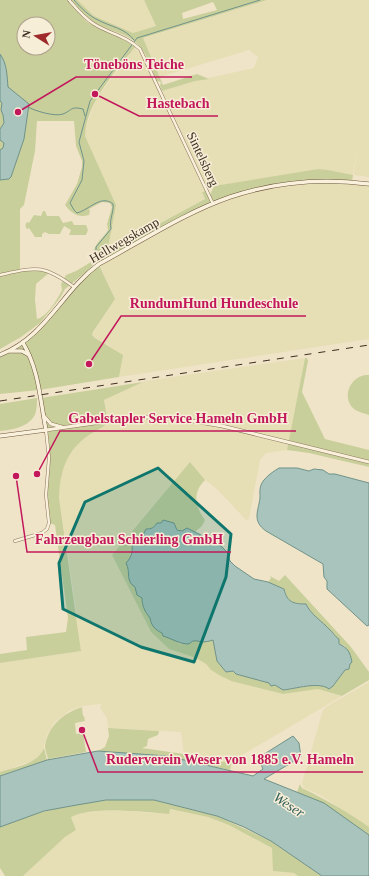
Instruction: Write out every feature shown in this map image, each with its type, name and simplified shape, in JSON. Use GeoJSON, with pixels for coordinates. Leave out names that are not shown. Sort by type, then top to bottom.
{"type":"FeatureCollection","features":[{"type":"Feature","properties":{"kind":"main road","name":"Hellwegskamp"},"geometry":{"type":"LineString","coordinates":[[0,354],[23,343],[36,332],[49,319],[74,287],[88,272],[99,264],[213,204],[260,189],[292,183],[324,181],[369,184]]}},
{"type":"Feature","properties":{"kind":"main road"},"geometry":{"type":"LineString","coordinates":[[0,436],[46,430],[37,378],[31,356],[23,343]]}},
{"type":"Feature","properties":{"kind":"main road"},"geometry":{"type":"LineString","coordinates":[[9,351],[22,351],[31,356]]}},
{"type":"Feature","properties":{"kind":"street","name":"Sintelsberg"},"geometry":{"type":"LineString","coordinates":[[69,0],[88,21],[126,38],[135,44],[144,55],[213,204]]}},
{"type":"Feature","properties":{"kind":"street"},"geometry":{"type":"LineString","coordinates":[[0,275],[29,269],[45,270],[74,287]]}},
{"type":"Feature","properties":{"kind":"street"},"geometry":{"type":"LineString","coordinates":[[43,415],[51,424],[66,427]]}},
{"type":"Feature","properties":{"kind":"street"},"geometry":{"type":"LineString","coordinates":[[15,541],[42,533],[47,529],[49,523],[46,495],[49,458],[46,430],[139,418],[187,420],[230,428],[369,462]]}},
{"type":"Feature","properties":{"kind":"highlighted area"},"geometry":{"type":"Polygon","coordinates":[[[158,468],[231,534],[226,577],[194,662],[141,647],[63,609],[59,563],[85,502],[158,468]]]}},
{"type":"Feature","properties":{"kind":"shaded area"},"geometry":{"type":"Polygon","coordinates":[[[77,0],[144,0],[156,26],[133,33],[94,16],[77,0]]]}},
{"type":"Feature","properties":{"kind":"shaded area"},"geometry":{"type":"Polygon","coordinates":[[[267,0],[369,0],[369,177],[354,175],[357,146],[353,175],[318,169],[238,183],[214,186],[206,185],[162,91],[195,81],[254,68],[258,57],[249,50],[160,77],[142,39],[267,0]]]}},
{"type":"Feature","properties":{"kind":"shaded area"},"geometry":{"type":"Polygon","coordinates":[[[135,47],[143,58],[205,191],[202,192],[205,199],[109,251],[108,248],[116,205],[85,136],[85,130],[96,99],[135,47]]]}},
{"type":"Feature","properties":{"kind":"shaded area"},"geometry":{"type":"Polygon","coordinates":[[[324,181],[369,184],[369,339],[119,377],[123,355],[92,335],[115,299],[99,264],[147,237],[213,204],[260,189],[324,181]]]}},
{"type":"Feature","properties":{"kind":"shaded area"},"geometry":{"type":"Polygon","coordinates":[[[305,358],[287,450],[266,453],[260,460],[249,519],[246,520],[217,489],[205,480],[190,462],[112,555],[151,632],[169,649],[196,658],[206,664],[211,670],[231,681],[283,694],[318,689],[342,696],[232,761],[225,762],[184,754],[181,732],[108,728],[107,718],[100,708],[101,704],[82,706],[69,711],[55,722],[47,735],[42,753],[36,759],[0,772],[0,663],[81,651],[59,491],[61,473],[71,452],[89,435],[108,424],[104,400],[145,381],[305,358]]]}},
{"type":"Feature","properties":{"kind":"shaded area"},"geometry":{"type":"Polygon","coordinates":[[[369,682],[369,827],[322,796],[304,788],[302,783],[323,710],[369,682]]]}},
{"type":"Feature","properties":{"kind":"shaded area"},"geometry":{"type":"Polygon","coordinates":[[[169,809],[208,817],[229,825],[273,848],[273,871],[295,873],[298,876],[23,876],[65,837],[76,830],[71,816],[100,811],[169,814],[169,809]]]}},
{"type":"Feature","properties":{"kind":"green space"},"geometry":{"type":"Polygon","coordinates":[[[0,0],[67,0],[87,22],[123,38],[135,47],[111,77],[96,99],[87,123],[85,136],[116,205],[108,248],[109,251],[205,199],[202,192],[205,191],[210,199],[214,186],[318,169],[353,175],[352,182],[292,183],[230,197],[190,215],[99,264],[96,260],[90,269],[65,289],[60,298],[40,323],[21,337],[0,349],[0,0]],[[37,121],[35,151],[24,205],[20,209],[20,270],[29,269],[50,272],[36,284],[35,300],[37,319],[45,315],[55,302],[62,290],[61,284],[66,275],[96,259],[94,255],[95,247],[108,230],[107,224],[112,207],[110,203],[102,202],[89,209],[89,215],[82,216],[78,216],[73,213],[65,205],[77,184],[82,167],[82,161],[76,146],[74,121],[37,121]]]}},
{"type":"Feature","properties":{"kind":"green space"},"geometry":{"type":"Polygon","coordinates":[[[71,0],[77,0],[94,16],[133,33],[156,26],[144,0],[267,0],[143,38],[163,85],[197,74],[209,79],[195,81],[162,91],[160,86],[161,82],[157,81],[146,56],[136,43],[126,36],[91,21],[71,0]],[[213,2],[182,13],[183,19],[217,10],[213,2]]]}},
{"type":"Feature","properties":{"kind":"green space"},"geometry":{"type":"Polygon","coordinates":[[[43,211],[45,211],[47,216],[59,216],[63,223],[72,221],[74,225],[86,225],[88,230],[86,235],[69,235],[71,230],[64,226],[60,234],[49,234],[45,232],[42,234],[42,237],[35,237],[29,228],[26,228],[26,225],[34,215],[41,216],[43,211]]]}},
{"type":"Feature","properties":{"kind":"green space"},"geometry":{"type":"Polygon","coordinates":[[[99,265],[115,299],[92,335],[123,355],[119,377],[39,390],[0,394],[0,355],[38,332],[74,287],[99,265]]]}},
{"type":"Feature","properties":{"kind":"green space"},"geometry":{"type":"Polygon","coordinates":[[[305,358],[307,358],[308,361],[302,392],[325,439],[369,450],[369,467],[309,453],[287,450],[305,358]]]}},
{"type":"Feature","properties":{"kind":"green space"},"geometry":{"type":"Polygon","coordinates":[[[369,375],[369,415],[354,409],[348,399],[349,388],[352,383],[356,379],[369,375]]]}},
{"type":"Feature","properties":{"kind":"green space"},"geometry":{"type":"Polygon","coordinates":[[[143,382],[104,400],[108,423],[81,441],[70,455],[63,470],[59,498],[81,651],[0,663],[0,654],[27,650],[26,637],[66,632],[68,618],[55,525],[49,523],[46,495],[50,458],[41,398],[143,382]]]}},
{"type":"Feature","properties":{"kind":"green space"},"geometry":{"type":"Polygon","coordinates":[[[37,398],[36,411],[34,416],[27,424],[11,430],[0,431],[0,404],[37,398]]]}},
{"type":"Feature","properties":{"kind":"green space"},"geometry":{"type":"Polygon","coordinates":[[[190,462],[205,480],[198,490],[196,500],[199,510],[205,520],[202,526],[195,532],[187,528],[182,531],[161,523],[157,523],[152,528],[146,529],[143,535],[132,546],[128,576],[142,598],[142,604],[146,613],[151,618],[154,627],[162,632],[163,636],[173,639],[180,644],[193,640],[214,640],[217,661],[226,672],[233,671],[236,674],[273,684],[283,690],[316,685],[333,686],[345,670],[349,669],[345,646],[339,644],[339,639],[314,615],[306,604],[294,603],[287,597],[284,589],[268,582],[271,578],[270,576],[279,581],[285,575],[351,647],[369,672],[369,680],[342,696],[318,689],[283,694],[231,681],[211,670],[206,664],[196,658],[169,649],[151,632],[112,555],[190,462]]]}},
{"type":"Feature","properties":{"kind":"green space"},"geometry":{"type":"Polygon","coordinates":[[[83,707],[83,716],[85,721],[75,723],[76,734],[83,733],[86,752],[48,759],[45,746],[53,726],[69,712],[83,707]]]}},
{"type":"Feature","properties":{"kind":"green space"},"geometry":{"type":"Polygon","coordinates":[[[108,728],[159,731],[158,735],[148,739],[147,746],[142,748],[184,754],[221,762],[232,761],[230,770],[167,756],[98,751],[105,747],[109,736],[108,728]]]}},
{"type":"Feature","properties":{"kind":"green space"},"geometry":{"type":"Polygon","coordinates":[[[44,748],[47,760],[0,776],[0,772],[25,764],[37,758],[44,748]]]}},
{"type":"Feature","properties":{"kind":"green space"},"geometry":{"type":"Polygon","coordinates":[[[300,784],[302,788],[336,806],[369,827],[369,835],[297,792],[300,784]]]}},
{"type":"Feature","properties":{"kind":"green space"},"geometry":{"type":"Polygon","coordinates":[[[124,799],[154,800],[217,816],[271,841],[322,876],[298,876],[294,873],[273,871],[272,848],[229,825],[208,817],[170,809],[169,814],[133,811],[105,811],[92,812],[71,817],[76,830],[65,837],[23,876],[5,876],[0,868],[0,827],[60,807],[124,799]]]}},
{"type":"Feature","properties":{"kind":"water"},"geometry":{"type":"Polygon","coordinates":[[[0,54],[5,65],[8,87],[29,104],[24,139],[11,177],[9,179],[0,180],[0,150],[3,148],[4,143],[0,140],[0,129],[4,123],[1,110],[2,103],[0,101],[0,54]]]}},
{"type":"Feature","properties":{"kind":"water"},"geometry":{"type":"Polygon","coordinates":[[[279,468],[297,468],[309,471],[314,469],[323,470],[329,474],[335,474],[369,483],[369,625],[367,626],[327,589],[327,581],[324,577],[323,564],[266,531],[259,524],[257,520],[257,512],[261,484],[267,476],[279,468]]]}},
{"type":"Feature","properties":{"kind":"water"},"geometry":{"type":"Polygon","coordinates":[[[163,520],[174,523],[177,530],[182,531],[187,528],[201,535],[207,541],[221,546],[227,552],[230,561],[235,566],[254,579],[268,582],[284,589],[287,597],[294,603],[306,604],[314,615],[339,639],[339,644],[345,647],[348,651],[352,662],[349,669],[345,670],[329,689],[319,686],[307,686],[283,690],[275,685],[271,686],[269,683],[236,674],[233,671],[226,672],[217,661],[213,640],[203,642],[194,641],[189,644],[185,644],[163,636],[162,633],[155,629],[152,625],[150,618],[144,609],[142,598],[137,595],[135,587],[130,582],[126,563],[131,555],[132,546],[143,535],[146,529],[152,528],[157,523],[161,523],[163,520]]]}},
{"type":"Feature","properties":{"kind":"water","name":"Weser"},"geometry":{"type":"Polygon","coordinates":[[[293,736],[299,743],[301,757],[264,779],[324,803],[369,835],[369,876],[322,876],[271,841],[244,827],[217,816],[154,800],[106,800],[71,806],[44,811],[0,827],[0,776],[47,760],[98,751],[167,756],[253,776],[263,769],[258,758],[293,736]]]}},
{"type":"Feature","properties":{"kind":"waterway"},"geometry":{"type":"LineString","coordinates":[[74,0],[91,16],[122,30],[134,40]]}},
{"type":"Feature","properties":{"kind":"waterway"},"geometry":{"type":"LineString","coordinates":[[98,258],[96,247],[111,229],[113,204],[108,201],[104,201],[77,213],[70,203],[82,180],[84,161],[79,142],[90,101],[137,38],[260,0]]}},
{"type":"Feature","properties":{"kind":"waterway"},"geometry":{"type":"LineString","coordinates":[[28,107],[40,112],[55,115],[63,114],[74,108],[79,108],[83,109],[85,116]]}},
{"type":"Feature","properties":{"kind":"railway"},"geometry":{"type":"LineString","coordinates":[[0,401],[369,345]]}},
{"type":"Feature","properties":{"kind":"place","name":"Hastebach"},"geometry":{"type":"Point","coordinates":[95,94]}},
{"type":"Feature","properties":{"kind":"place","name":"Töneböns Teiche"},"geometry":{"type":"Point","coordinates":[18,112]}},
{"type":"Feature","properties":{"kind":"place","name":"RundumHund Hundeschule"},"geometry":{"type":"Point","coordinates":[89,364]}},
{"type":"Feature","properties":{"kind":"place","name":"Gabelstapler Service Hameln GmbH"},"geometry":{"type":"Point","coordinates":[37,474]}},
{"type":"Feature","properties":{"kind":"place","name":"Fahrzeugbau Schierling GmbH"},"geometry":{"type":"Point","coordinates":[16,476]}},
{"type":"Feature","properties":{"kind":"place","name":"Ruderverein Weser von 1885 e.V. Hameln"},"geometry":{"type":"Point","coordinates":[82,730]}}]}
